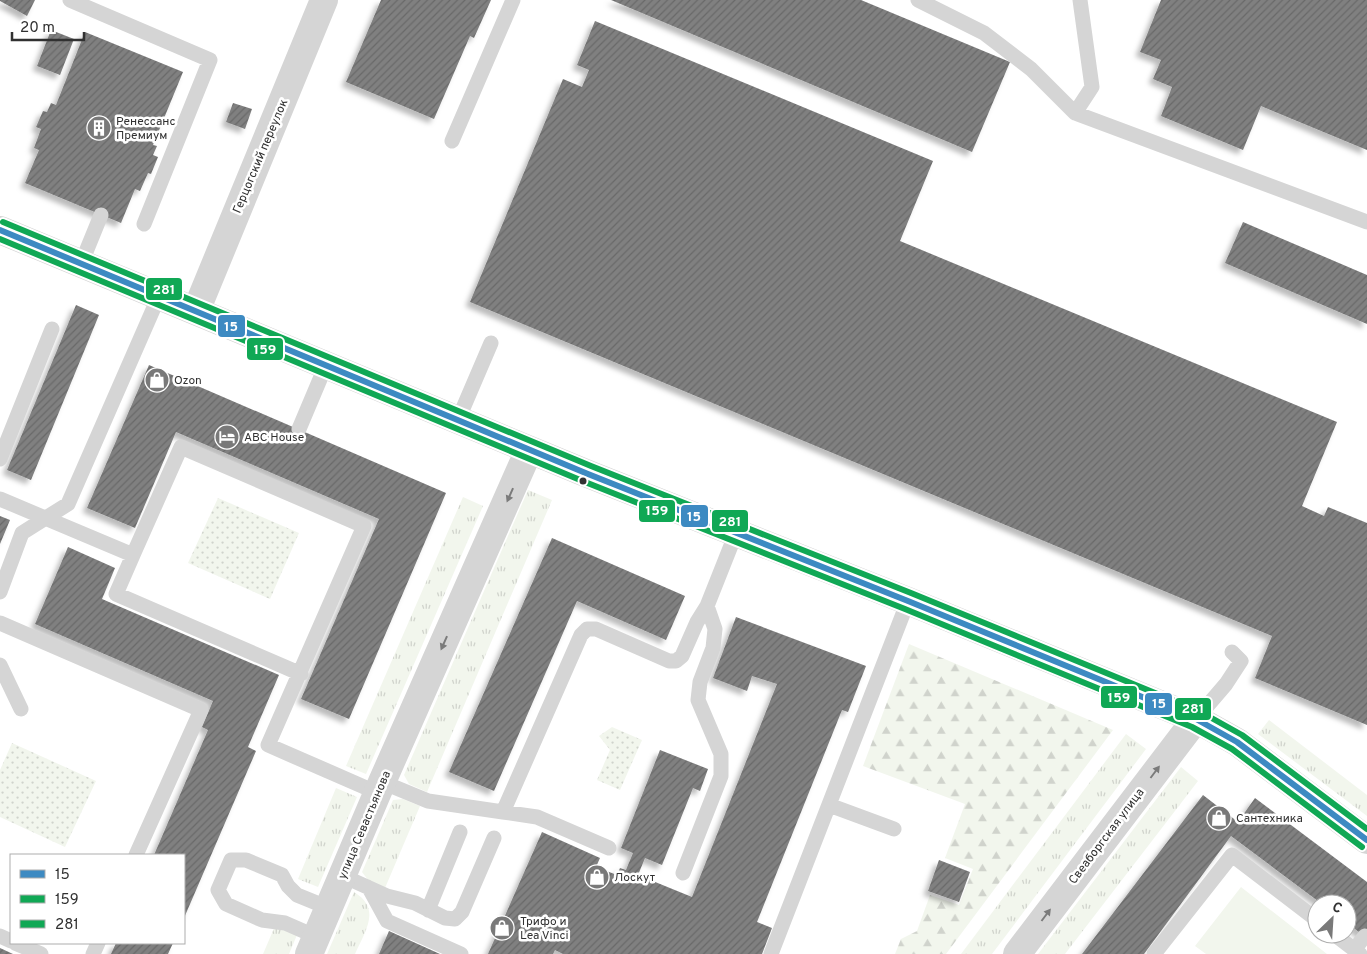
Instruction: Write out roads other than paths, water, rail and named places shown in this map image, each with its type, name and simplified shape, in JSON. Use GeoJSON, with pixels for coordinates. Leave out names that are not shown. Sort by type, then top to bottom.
{"type":"FeatureCollection","features":[{"type":"Feature","properties":{"kind":"street","name":"Герцогский переулок"},"geometry":{"type":"LineString","coordinates":[[196,311],[324,0]]}},
{"type":"Feature","properties":{"kind":"street"},"geometry":{"type":"LineString","coordinates":[[0,230],[529,450],[908,601],[1196,719],[1237,742],[1367,840]]}},
{"type":"Feature","properties":{"kind":"street","name":"улица Севастьянова"},"geometry":{"type":"LineString","coordinates":[[313,946],[380,787],[529,450]]}},
{"type":"Feature","properties":{"kind":"street","name":"Свеаборгская улица"},"geometry":{"type":"LineString","coordinates":[[1016,954],[1196,719]]}},
{"type":"Feature","properties":{"kind":"lane"},"geometry":{"type":"LineString","coordinates":[[70,0],[210,60],[144,224]]}},
{"type":"Feature","properties":{"kind":"lane"},"geometry":{"type":"LineString","coordinates":[[452,141],[513,0]]}},
{"type":"Feature","properties":{"kind":"lane"},"geometry":{"type":"LineString","coordinates":[[918,0],[984,33],[1032,68],[1075,113],[1367,222]]}},
{"type":"Feature","properties":{"kind":"lane"},"geometry":{"type":"LineString","coordinates":[[1075,113],[1092,87],[1080,0]]}},
{"type":"Feature","properties":{"kind":"lane"},"geometry":{"type":"LineString","coordinates":[[81,264],[101,215]]}},
{"type":"Feature","properties":{"kind":"lane"},"geometry":{"type":"LineString","coordinates":[[0,592],[22,533],[68,504],[159,296]]}},
{"type":"Feature","properties":{"kind":"lane"},"geometry":{"type":"LineString","coordinates":[[0,459],[52,329]]}},
{"type":"Feature","properties":{"kind":"lane"},"geometry":{"type":"LineString","coordinates":[[458,420],[491,343]]}},
{"type":"Feature","properties":{"kind":"lane"},"geometry":{"type":"LineString","coordinates":[[298,429],[326,365]]}},
{"type":"Feature","properties":{"kind":"lane"},"geometry":{"type":"LineString","coordinates":[[301,674],[116,594],[181,447],[276,482],[364,526],[301,674],[268,745],[380,787],[428,801],[537,817],[609,848]]}},
{"type":"Feature","properties":{"kind":"lane"},"geometry":{"type":"LineString","coordinates":[[0,499],[133,555]]}},
{"type":"Feature","properties":{"kind":"lane"},"geometry":{"type":"LineString","coordinates":[[503,812],[581,635],[587,629],[596,629],[669,661],[676,661],[682,656],[697,622],[707,606],[736,533]]}},
{"type":"Feature","properties":{"kind":"lane"},"geometry":{"type":"LineString","coordinates":[[771,954],[908,601]]}},
{"type":"Feature","properties":{"kind":"lane"},"geometry":{"type":"LineString","coordinates":[[683,873],[721,776],[722,754],[698,700],[700,682],[713,648],[715,629],[707,606]]}},
{"type":"Feature","properties":{"kind":"lane"},"geometry":{"type":"LineString","coordinates":[[0,622],[202,710],[136,854]]}},
{"type":"Feature","properties":{"kind":"lane"},"geometry":{"type":"LineString","coordinates":[[1196,719],[1226,684],[1241,661],[1232,652]]}},
{"type":"Feature","properties":{"kind":"lane"},"geometry":{"type":"LineString","coordinates":[[0,664],[20,709]]}},
{"type":"Feature","properties":{"kind":"lane"},"geometry":{"type":"LineString","coordinates":[[829,805],[894,829]]}},
{"type":"Feature","properties":{"kind":"lane"},"geometry":{"type":"LineString","coordinates":[[428,910],[460,832]]}},
{"type":"Feature","properties":{"kind":"lane"},"geometry":{"type":"LineString","coordinates":[[343,876],[387,896],[415,903],[445,918],[455,919],[462,912],[494,838]]}},
{"type":"Feature","properties":{"kind":"lane"},"geometry":{"type":"LineString","coordinates":[[1154,954],[1232,855],[1307,912]]}},
{"type":"Feature","properties":{"kind":"lane"},"geometry":{"type":"LineString","coordinates":[[313,946],[286,923],[262,920],[226,904],[218,890],[231,860],[246,860],[282,875],[288,886],[297,895],[329,908]]}},
{"type":"Feature","properties":{"kind":"lane"},"geometry":{"type":"LineString","coordinates":[[368,888],[387,921],[461,954]]}},
{"type":"Feature","properties":{"kind":"lane"},"geometry":{"type":"LineString","coordinates":[[1347,944],[1357,952],[1365,936]]}},
{"type":"Feature","properties":{"kind":"lane"},"geometry":{"type":"LineString","coordinates":[[17,944],[41,954]]}},
{"type":"Feature","properties":{"kind":"place","name":"Ренессанс Премиум"},"geometry":{"type":"Point","coordinates":[99,128]}},
{"type":"Feature","properties":{"kind":"place","name":"Ozon"},"geometry":{"type":"Point","coordinates":[157,380]}},
{"type":"Feature","properties":{"kind":"place","name":"ABC House"},"geometry":{"type":"Point","coordinates":[227,437]}},
{"type":"Feature","properties":{"kind":"place","name":"Сантехника"},"geometry":{"type":"Point","coordinates":[1219,818]}},
{"type":"Feature","properties":{"kind":"place","name":"Лоскут"},"geometry":{"type":"Point","coordinates":[597,877]}},
{"type":"Feature","properties":{"kind":"place","name":"Трифо и Lea Vinci"},"geometry":{"type":"Point","coordinates":[502,928]}}]}
